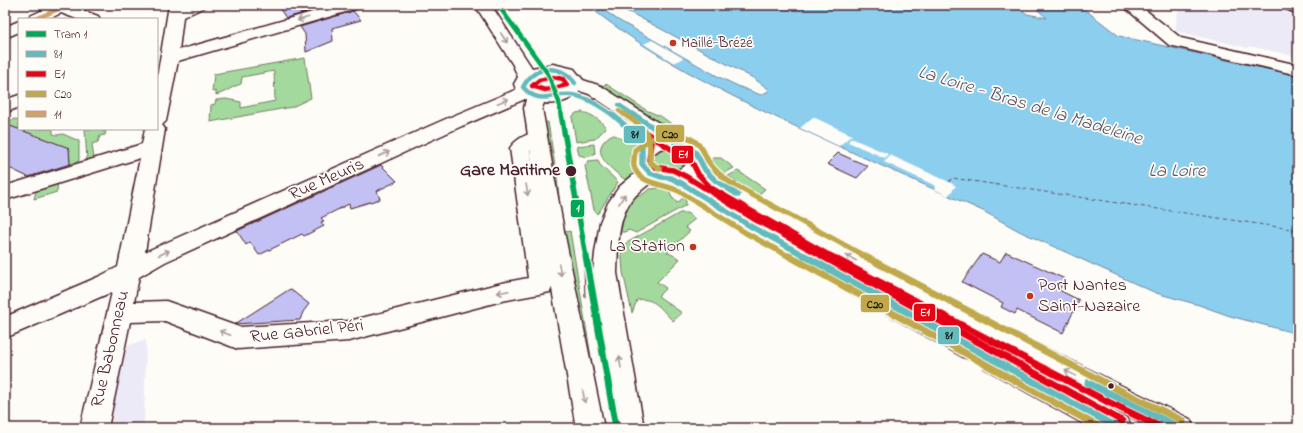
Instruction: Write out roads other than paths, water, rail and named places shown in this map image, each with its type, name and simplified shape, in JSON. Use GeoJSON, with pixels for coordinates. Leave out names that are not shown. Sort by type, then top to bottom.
{"type":"FeatureCollection","features":[{"type":"Feature","properties":{"kind":"street"},"geometry":{"type":"LineString","coordinates":[[158,117],[170,58],[165,38],[176,10],[198,5]]}},
{"type":"Feature","properties":{"kind":"street"},"geometry":{"type":"LineString","coordinates":[[170,58],[354,5]]}},
{"type":"Feature","properties":{"kind":"street"},"geometry":{"type":"LineString","coordinates":[[483,5],[522,65],[530,89],[553,231],[590,428]]}},
{"type":"Feature","properties":{"kind":"street"},"geometry":{"type":"LineString","coordinates":[[1289,5],[1298,9]]}},
{"type":"Feature","properties":{"kind":"street"},"geometry":{"type":"LineString","coordinates":[[38,18],[64,7],[90,18]]}},
{"type":"Feature","properties":{"kind":"street"},"geometry":{"type":"LineString","coordinates":[[1135,8],[1175,42],[1298,70]]}},
{"type":"Feature","properties":{"kind":"street"},"geometry":{"type":"LineString","coordinates":[[5,33],[18,26]]}},
{"type":"Feature","properties":{"kind":"street","name":"Rue Meuris"},"geometry":{"type":"LineString","coordinates":[[5,328],[107,284],[156,256],[530,89],[539,71],[558,70],[569,74],[574,78],[571,88]]}},
{"type":"Feature","properties":{"kind":"street"},"geometry":{"type":"LineString","coordinates":[[530,89],[552,98],[571,88],[595,90],[675,142],[690,148],[696,153],[705,170],[716,181],[755,206],[807,235],[989,344],[1118,428]]}},
{"type":"Feature","properties":{"kind":"street"},"geometry":{"type":"LineString","coordinates":[[571,88],[636,134],[642,142],[644,152],[641,162],[644,168],[650,173],[661,178],[682,177],[691,172],[696,166],[698,159]]}},
{"type":"Feature","properties":{"kind":"street"},"geometry":{"type":"LineString","coordinates":[[5,107],[18,100]]}},
{"type":"Feature","properties":{"kind":"street","name":"Rue Gabriel Péri"},"geometry":{"type":"LineString","coordinates":[[120,312],[166,311],[238,338],[349,331],[502,292],[541,285],[520,148],[538,137]]}},
{"type":"Feature","properties":{"kind":"street"},"geometry":{"type":"LineString","coordinates":[[5,193],[154,139]]}},
{"type":"Feature","properties":{"kind":"street","name":"Rue Babonneau"},"geometry":{"type":"LineString","coordinates":[[94,428],[129,271],[154,139]]}},
{"type":"Feature","properties":{"kind":"street"},"geometry":{"type":"LineString","coordinates":[[644,152],[656,144],[675,142]]}},
{"type":"Feature","properties":{"kind":"street"},"geometry":{"type":"LineString","coordinates":[[630,428],[605,273],[608,235],[616,211],[623,196],[631,187],[650,173]]}},
{"type":"Feature","properties":{"kind":"street"},"geometry":{"type":"LineString","coordinates":[[671,178],[750,226],[989,344],[1110,394],[1180,428]]}},
{"type":"Feature","properties":{"kind":"water","name":"La Loire"},"geometry":{"type":"Polygon","coordinates":[[[587,5],[597,5],[618,20],[719,77],[761,95],[770,90],[753,78],[631,13],[612,5],[1016,5],[1027,14],[1047,18],[1032,5],[1079,5],[1119,36],[1298,76],[1298,334],[1230,316],[1199,305],[1156,293],[1019,231],[983,211],[801,129],[717,88],[638,42],[587,5]]]}},
{"type":"Feature","properties":{"kind":"tram line","name":"1"},"geometry":{"type":"LineString","coordinates":[[498,5],[548,74],[559,102],[616,428]]}},
{"type":"Feature","properties":{"kind":"tram line"},"geometry":{"type":"LineString","coordinates":[[583,239],[585,297]]}},
{"type":"Feature","properties":{"kind":"place","name":"Maillé-Brézé"},"geometry":{"type":"Point","coordinates":[673,43]}},
{"type":"Feature","properties":{"kind":"place","name":"Gare Maritime"},"geometry":{"type":"Point","coordinates":[571,171]}},
{"type":"Feature","properties":{"kind":"place","name":"La Station"},"geometry":{"type":"Point","coordinates":[693,247]}},
{"type":"Feature","properties":{"kind":"place","name":"Port Nantes Saint-Nazaire"},"geometry":{"type":"Point","coordinates":[1030,296]}},
{"type":"Feature","properties":{"kind":"water label","name":"La Loire - Bras de la Madeleine"},"geometry":{"type":"Point","coordinates":[1030,106]}}]}
